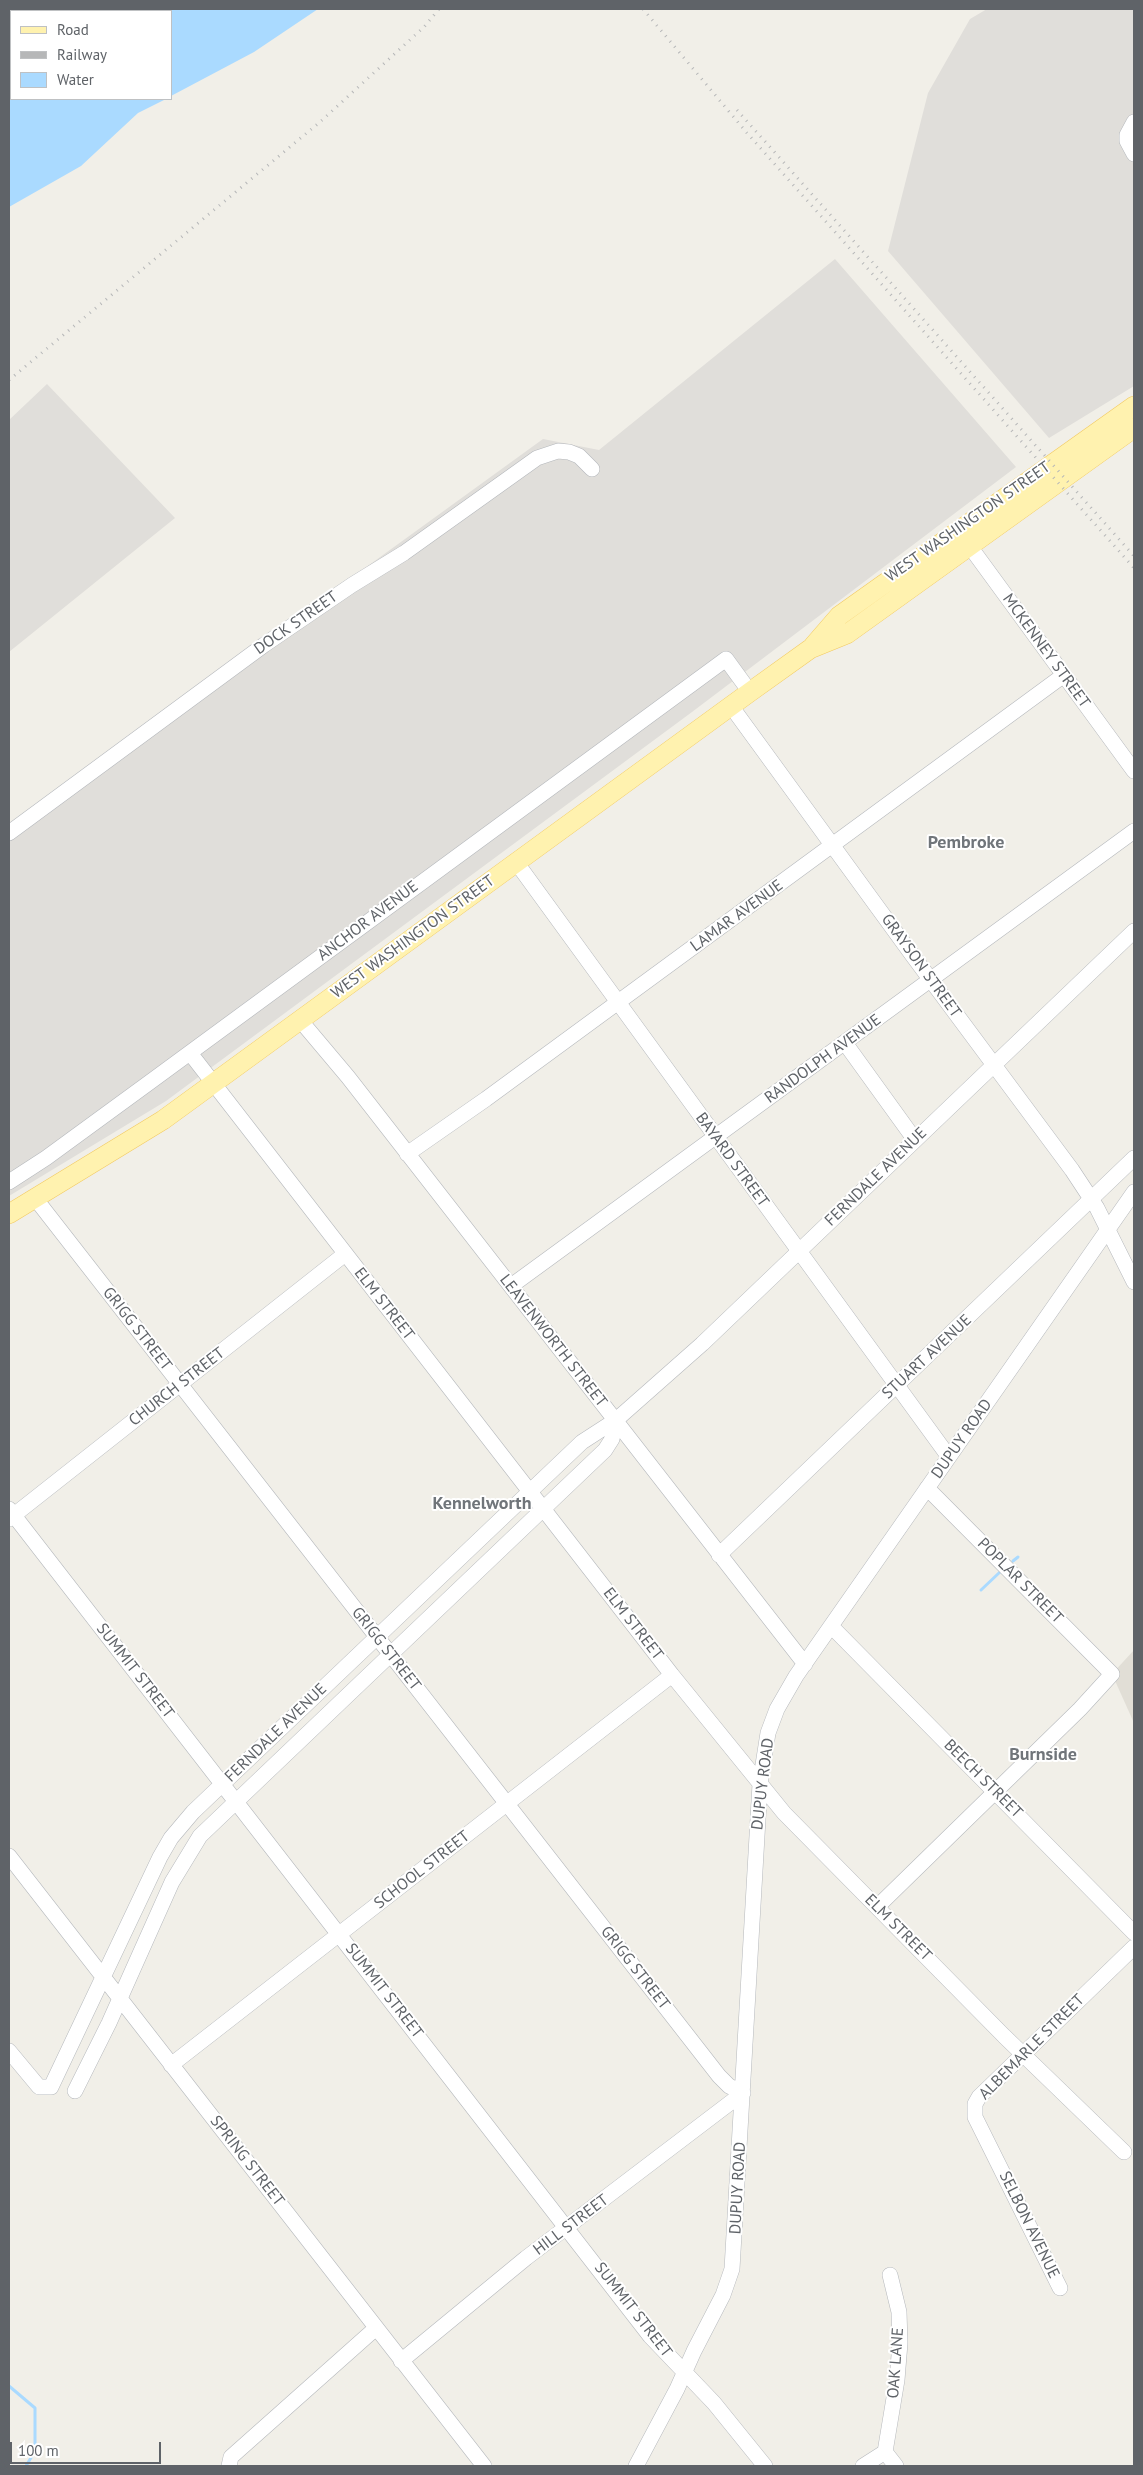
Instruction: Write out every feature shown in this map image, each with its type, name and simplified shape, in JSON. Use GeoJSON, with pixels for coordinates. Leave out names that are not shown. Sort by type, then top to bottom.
{"type":"FeatureCollection","features":[{"type":"Feature","properties":{"kind":"main road","name":"WEST WASHINGTON STREET"},"geometry":{"type":"LineString","coordinates":[[9,1214],[162,1120],[810,649],[839,616],[1134,406]]}},
{"type":"Feature","properties":{"kind":"main road","name":"WEST WASHINGTON STREET"},"geometry":{"type":"LineString","coordinates":[[810,649],[847,634],[1134,428]]}},
{"type":"Feature","properties":{"kind":"street"},"geometry":{"type":"LineString","coordinates":[[1134,122],[1127,135],[1127,141],[1134,154]]}},
{"type":"Feature","properties":{"kind":"street","name":"DOCK STREET"},"geometry":{"type":"LineString","coordinates":[[9,833],[264,645],[352,585],[404,553],[537,458],[558,451],[569,452],[579,456],[592,469]]}},
{"type":"Feature","properties":{"kind":"street","name":"MCKENNEY STREET"},"geometry":{"type":"LineString","coordinates":[[958,530],[1134,772]]}},
{"type":"Feature","properties":{"kind":"street","name":"ANCHOR AVENUE"},"geometry":{"type":"LineString","coordinates":[[9,1182],[46,1158],[190,1053],[726,659],[750,692]]}},
{"type":"Feature","properties":{"kind":"street","name":"LAMAR AVENUE"},"geometry":{"type":"LineString","coordinates":[[407,1154],[1064,676]]}},
{"type":"Feature","properties":{"kind":"street","name":"GRAYSON STREET"},"geometry":{"type":"LineString","coordinates":[[731,706],[1092,1199],[1109,1229],[1134,1282]]}},
{"type":"Feature","properties":{"kind":"street","name":"RANDOLPH AVENUE"},"geometry":{"type":"LineString","coordinates":[[511,1286],[1134,831]]}},
{"type":"Feature","properties":{"kind":"street","name":"BAYARD STREET"},"geometry":{"type":"LineString","coordinates":[[516,862],[715,1138],[950,1457]]}},
{"type":"Feature","properties":{"kind":"street","name":"FERNDALE AVENUE"},"geometry":{"type":"LineString","coordinates":[[9,2050],[39,2088],[51,2087],[160,1857],[182,1825],[222,1784],[582,1442],[616,1420],[702,1344],[1134,931]]}},
{"type":"Feature","properties":{"kind":"street","name":"LEAVENWORTH STREET"},"geometry":{"type":"LineString","coordinates":[[300,1020],[348,1077],[805,1664]]}},
{"type":"Feature","properties":{"kind":"street"},"geometry":{"type":"LineString","coordinates":[[845,1043],[915,1140]]}},
{"type":"Feature","properties":{"kind":"street","name":"ELM STREET"},"geometry":{"type":"LineString","coordinates":[[190,1053],[672,1675],[784,1813],[1024,2055],[1124,2152]]}},
{"type":"Feature","properties":{"kind":"street","name":"STUART AVENUE"},"geometry":{"type":"LineString","coordinates":[[719,1555],[1134,1158]]}},
{"type":"Feature","properties":{"kind":"street","name":"DUPUY ROAD"},"geometry":{"type":"LineString","coordinates":[[636,2466],[723,2295],[732,2269],[760,1784],[768,1733],[774,1717],[787,1690],[1134,1192]]}},
{"type":"Feature","properties":{"kind":"street","name":"GRIGG STREET"},"geometry":{"type":"LineString","coordinates":[[35,1198],[719,2076],[729,2086],[743,2093]]}},
{"type":"Feature","properties":{"kind":"street","name":"CHURCH STREET"},"geometry":{"type":"LineString","coordinates":[[10,1515],[180,1385],[345,1254]]}},
{"type":"Feature","properties":{"kind":"street","name":"FERNDALE AVENUE"},"geometry":{"type":"LineString","coordinates":[[75,2091],[120,1999],[180,1866],[200,1836],[605,1450],[612,1439],[616,1420]]}},
{"type":"Feature","properties":{"kind":"street","name":"POPLAR STREET"},"geometry":{"type":"LineString","coordinates":[[928,1488],[1112,1674],[1080,1710],[994,1791]]}},
{"type":"Feature","properties":{"kind":"street","name":"SUMMIT STREET"},"geometry":{"type":"LineString","coordinates":[[10,1515],[568,2226],[650,2336],[726,2417],[765,2466]]}},
{"type":"Feature","properties":{"kind":"street","name":"BEECH STREET"},"geometry":{"type":"LineString","coordinates":[[831,1626],[1134,1933]]}},
{"type":"Feature","properties":{"kind":"street","name":"SCHOOL STREET"},"geometry":{"type":"LineString","coordinates":[[171,2065],[672,1675]]}},
{"type":"Feature","properties":{"kind":"street"},"geometry":{"type":"LineString","coordinates":[[878,1907],[994,1791]]}},
{"type":"Feature","properties":{"kind":"street","name":"SPRING STREET"},"geometry":{"type":"LineString","coordinates":[[9,1856],[484,2466]]}},
{"type":"Feature","properties":{"kind":"street","name":"ALBEMARLE STREET"},"geometry":{"type":"LineString","coordinates":[[997,2162],[975,2117],[975,2104],[979,2097],[1134,1947]]}},
{"type":"Feature","properties":{"kind":"street","name":"HILL STREET"},"geometry":{"type":"LineString","coordinates":[[402,2361],[568,2226],[743,2093]]}},
{"type":"Feature","properties":{"kind":"street","name":"SELBON AVENUE"},"geometry":{"type":"LineString","coordinates":[[997,2162],[1060,2288]]}},
{"type":"Feature","properties":{"kind":"street","name":"OAK LANE"},"geometry":{"type":"LineString","coordinates":[[885,2452],[897,2380],[900,2342],[900,2312],[890,2275]]}},
{"type":"Feature","properties":{"kind":"street"},"geometry":{"type":"LineString","coordinates":[[229,2466],[231,2457],[376,2328]]}},
{"type":"Feature","properties":{"kind":"street"},"geometry":{"type":"LineString","coordinates":[[863,2466],[885,2452],[896,2466]]}},
{"type":"Feature","properties":{"kind":"shaded area"},"geometry":{"type":"Polygon","coordinates":[[[987,9],[1134,9],[1134,386],[1049,438],[888,251],[928,93],[970,19],[987,9]]]}},
{"type":"Feature","properties":{"kind":"shaded area"},"geometry":{"type":"Polygon","coordinates":[[[835,259],[1016,467],[692,712],[166,1101],[9,1196],[9,826],[543,439],[599,450],[835,259]]]}},
{"type":"Feature","properties":{"kind":"shaded area"},"geometry":{"type":"Polygon","coordinates":[[[47,384],[175,518],[9,652],[9,420],[47,384]]]}},
{"type":"Feature","properties":{"kind":"shaded area"},"geometry":{"type":"Polygon","coordinates":[[[1134,1650],[1134,1723],[1112,1674],[1134,1650]]]}},
{"type":"Feature","properties":{"kind":"water"},"geometry":{"type":"Polygon","coordinates":[[[9,9],[318,9],[254,52],[172,95],[172,10],[10,10],[10,100],[164,100],[138,113],[81,166],[9,207],[9,9]]]}},
{"type":"Feature","properties":{"kind":"waterway"},"geometry":{"type":"LineString","coordinates":[[1013,1561],[1018,1557]]}},
{"type":"Feature","properties":{"kind":"waterway"},"geometry":{"type":"LineString","coordinates":[[981,1590],[1000,1572]]}},
{"type":"Feature","properties":{"kind":"waterway"},"geometry":{"type":"LineString","coordinates":[[9,2386],[35,2408],[35,2451],[26,2466]]}},
{"type":"Feature","properties":{"kind":"railway"},"geometry":{"type":"LineString","coordinates":[[9,380],[320,122],[424,27],[439,9]]}},
{"type":"Feature","properties":{"kind":"railway"},"geometry":{"type":"LineString","coordinates":[[643,9],[747,133],[1134,568]]}},
{"type":"Feature","properties":{"kind":"railway"},"geometry":{"type":"LineString","coordinates":[[737,110],[1134,556]]}},
{"type":"Feature","properties":{"kind":"district","name":"Pembroke"},"geometry":{"type":"Point","coordinates":[966,843]}},
{"type":"Feature","properties":{"kind":"district","name":"Kennelworth"},"geometry":{"type":"Point","coordinates":[482,1504]}},
{"type":"Feature","properties":{"kind":"district","name":"Burnside"},"geometry":{"type":"Point","coordinates":[1043,1755]}}]}
